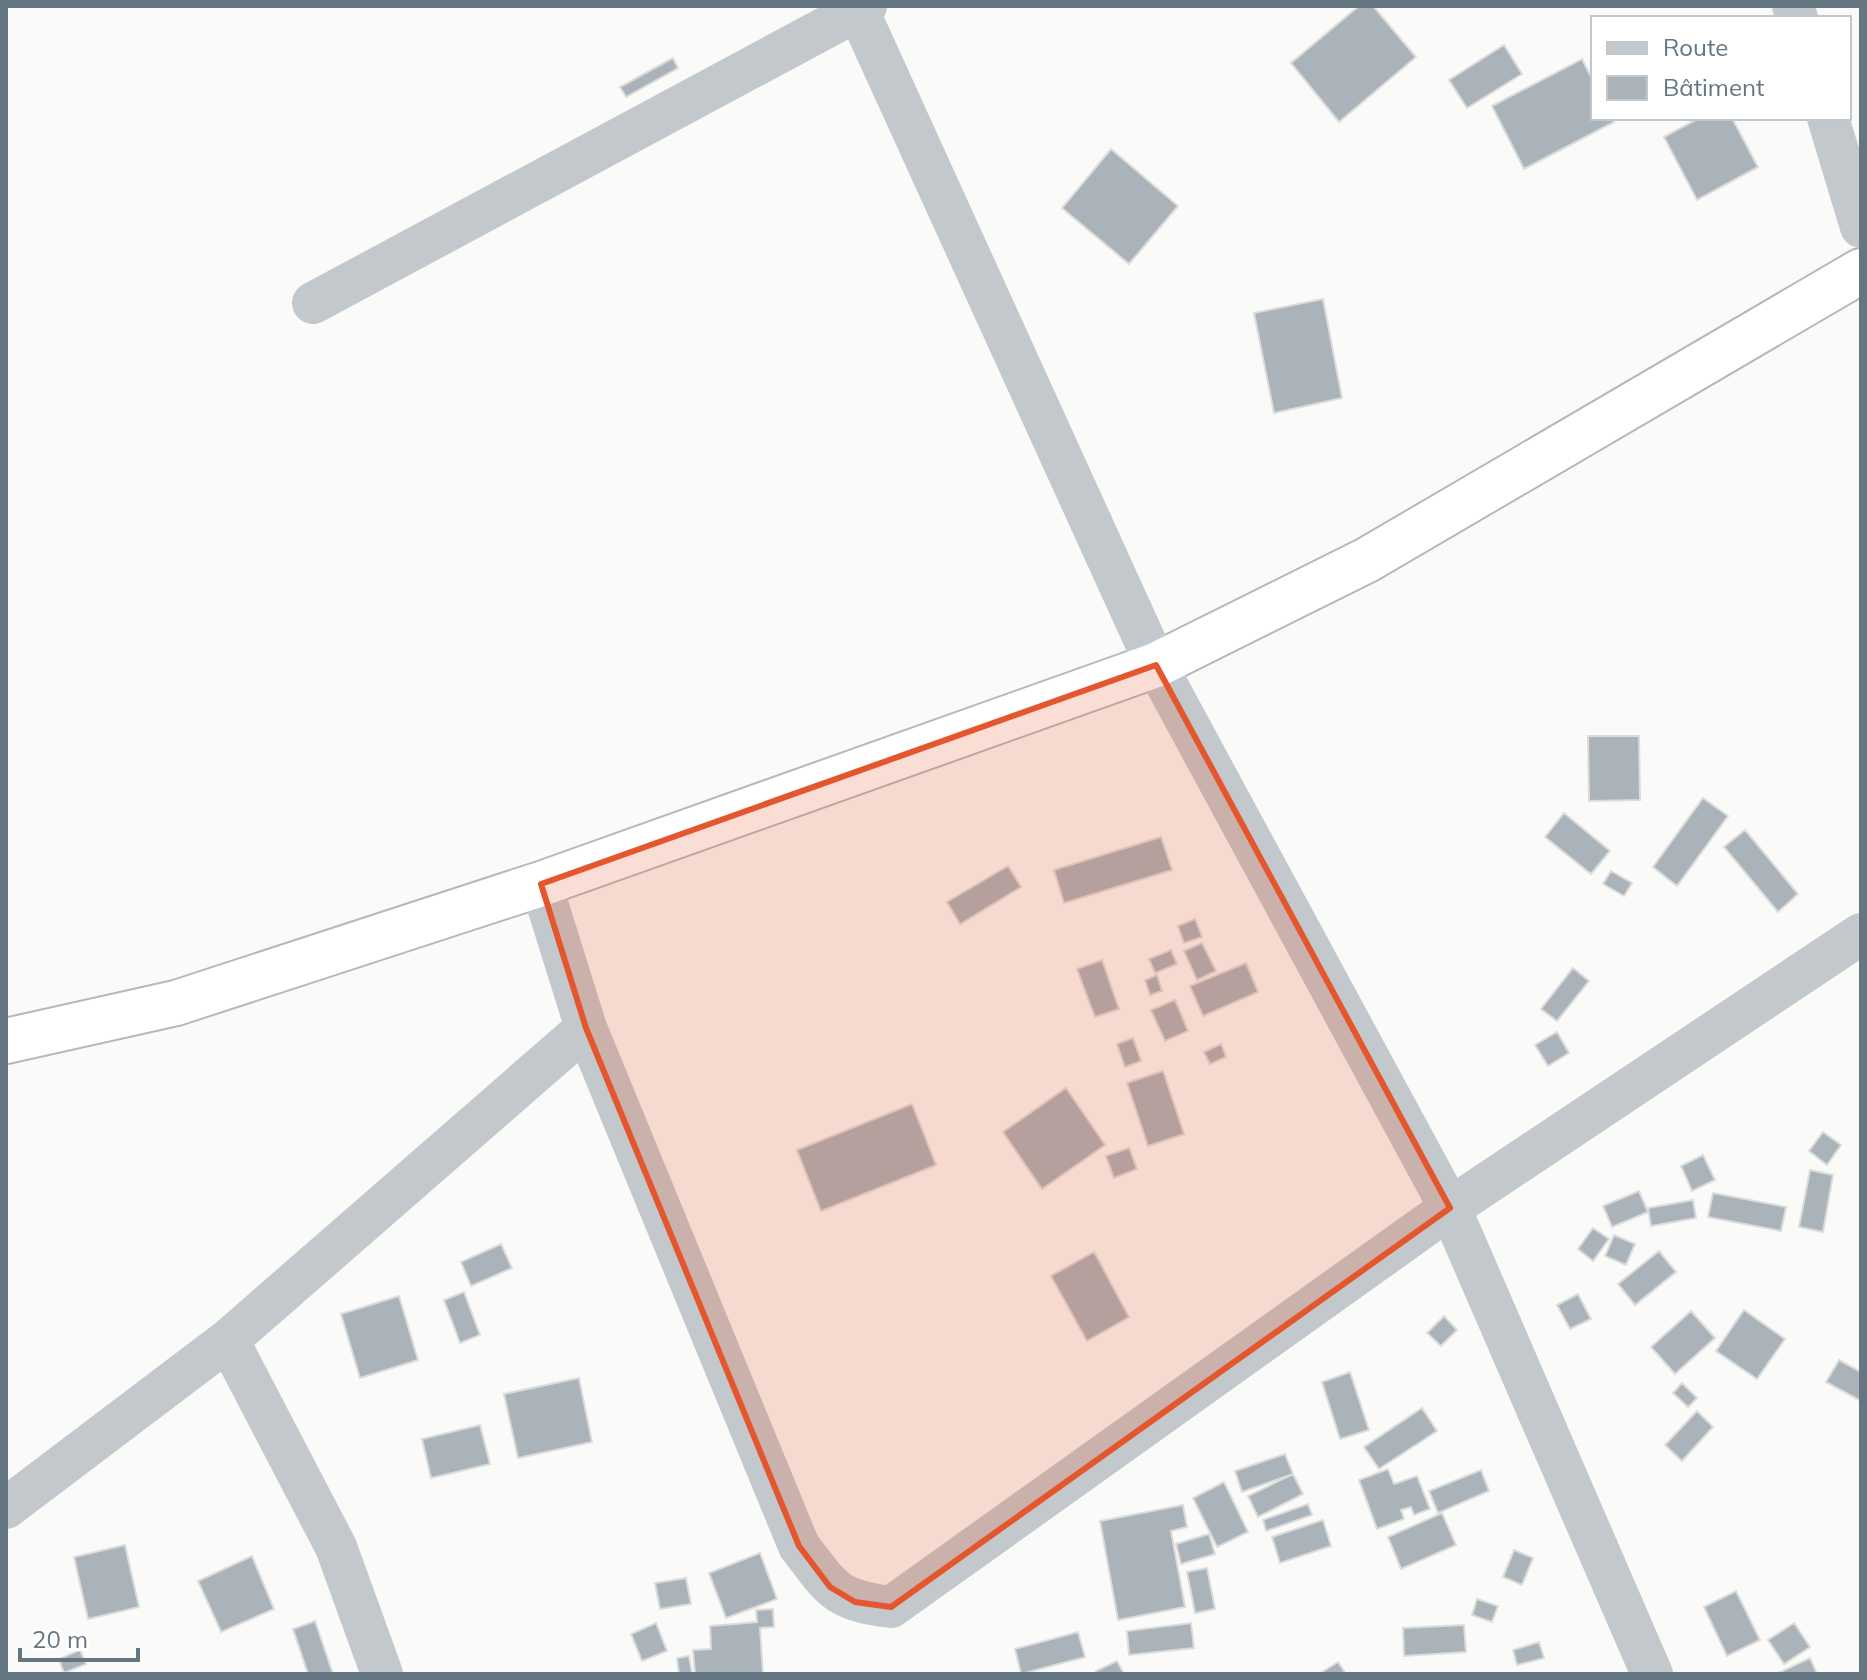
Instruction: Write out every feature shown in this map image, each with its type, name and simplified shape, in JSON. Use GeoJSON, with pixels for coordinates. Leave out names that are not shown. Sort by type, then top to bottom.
{"type":"FeatureCollection","features":[{"type":"Feature","properties":{"kind":"highway"},"geometry":{"type":"LineString","coordinates":[[6,1041],[176,1003],[541,884],[1156,665],[1367,560],[1861,271]]}},
{"type":"Feature","properties":{"kind":"street"},"geometry":{"type":"LineString","coordinates":[[313,303],[860,7],[1156,665],[1450,1208],[1652,1674]]}},
{"type":"Feature","properties":{"kind":"street"},"geometry":{"type":"LineString","coordinates":[[1829,120],[1861,227]]}},
{"type":"Feature","properties":{"kind":"street"},"geometry":{"type":"LineString","coordinates":[[541,884],[586,1028],[799,1546],[830,1587],[855,1602],[891,1607],[1450,1208],[1861,934]]}},
{"type":"Feature","properties":{"kind":"street"},"geometry":{"type":"LineString","coordinates":[[6,1508],[228,1340],[586,1028]]}},
{"type":"Feature","properties":{"kind":"street"},"geometry":{"type":"LineString","coordinates":[[228,1340],[336,1547],[382,1674]]}},
{"type":"Feature","properties":{"kind":"highlighted area"},"geometry":{"type":"Polygon","coordinates":[[[1156,665],[1450,1208],[891,1607],[855,1602],[830,1587],[799,1546],[586,1028],[541,884],[1156,665]]]}},
{"type":"Feature","properties":{"kind":"building"},"geometry":{"type":"Polygon","coordinates":[[[1359,6],[1373,6],[1416,57],[1339,122],[1291,63],[1359,6]]]}},
{"type":"Feature","properties":{"kind":"building"},"geometry":{"type":"Polygon","coordinates":[[[1504,45],[1522,74],[1467,108],[1449,80],[1504,45]]]}},
{"type":"Feature","properties":{"kind":"building"},"geometry":{"type":"Polygon","coordinates":[[[673,58],[678,68],[626,97],[620,87],[673,58]]]}},
{"type":"Feature","properties":{"kind":"building"},"geometry":{"type":"Polygon","coordinates":[[[1582,59],[1591,77],[1591,120],[1614,122],[1524,169],[1492,106],[1582,59]]]}},
{"type":"Feature","properties":{"kind":"building"},"geometry":{"type":"Polygon","coordinates":[[[1695,120],[1733,120],[1758,167],[1697,200],[1664,137],[1695,120]]]}},
{"type":"Feature","properties":{"kind":"building"},"geometry":{"type":"Polygon","coordinates":[[[1111,149],[1178,206],[1129,264],[1062,208],[1111,149]]]}},
{"type":"Feature","properties":{"kind":"building"},"geometry":{"type":"Polygon","coordinates":[[[1323,299],[1342,398],[1274,413],[1254,313],[1323,299]]]}},
{"type":"Feature","properties":{"kind":"building"},"geometry":{"type":"Polygon","coordinates":[[[1588,736],[1639,736],[1640,800],[1589,801],[1588,736]]]}},
{"type":"Feature","properties":{"kind":"building"},"geometry":{"type":"Polygon","coordinates":[[[1703,798],[1728,816],[1677,886],[1653,867],[1703,798]]]}},
{"type":"Feature","properties":{"kind":"building"},"geometry":{"type":"Polygon","coordinates":[[[1564,813],[1610,851],[1591,874],[1545,837],[1564,813]]]}},
{"type":"Feature","properties":{"kind":"building"},"geometry":{"type":"Polygon","coordinates":[[[1745,830],[1798,894],[1778,912],[1724,847],[1745,830]]]}},
{"type":"Feature","properties":{"kind":"building"},"geometry":{"type":"Polygon","coordinates":[[[1161,837],[1172,870],[1064,903],[1054,870],[1161,837]]]}},
{"type":"Feature","properties":{"kind":"building"},"geometry":{"type":"Polygon","coordinates":[[[1008,866],[1021,887],[960,924],[947,902],[1008,866]]]}},
{"type":"Feature","properties":{"kind":"building"},"geometry":{"type":"Polygon","coordinates":[[[1611,871],[1632,883],[1624,896],[1603,884],[1611,871]]]}},
{"type":"Feature","properties":{"kind":"building"},"geometry":{"type":"Polygon","coordinates":[[[1195,919],[1202,937],[1184,943],[1178,926],[1195,919]]]}},
{"type":"Feature","properties":{"kind":"building"},"geometry":{"type":"Polygon","coordinates":[[[1202,943],[1216,971],[1197,980],[1184,951],[1202,943]]]}},
{"type":"Feature","properties":{"kind":"building"},"geometry":{"type":"Polygon","coordinates":[[[1171,950],[1177,964],[1155,973],[1149,959],[1171,950]]]}},
{"type":"Feature","properties":{"kind":"building"},"geometry":{"type":"Polygon","coordinates":[[[1102,960],[1119,1009],[1095,1017],[1077,969],[1102,960]]]}},
{"type":"Feature","properties":{"kind":"building"},"geometry":{"type":"Polygon","coordinates":[[[1246,963],[1258,992],[1203,1016],[1190,986],[1246,963]]]}},
{"type":"Feature","properties":{"kind":"building"},"geometry":{"type":"Polygon","coordinates":[[[1573,968],[1589,981],[1557,1021],[1541,1009],[1573,968]]]}},
{"type":"Feature","properties":{"kind":"building"},"geometry":{"type":"Polygon","coordinates":[[[1157,975],[1162,991],[1150,995],[1145,980],[1157,975]]]}},
{"type":"Feature","properties":{"kind":"building"},"geometry":{"type":"Polygon","coordinates":[[[1175,1000],[1188,1031],[1165,1041],[1151,1010],[1175,1000]]]}},
{"type":"Feature","properties":{"kind":"building"},"geometry":{"type":"Polygon","coordinates":[[[1557,1032],[1569,1053],[1548,1066],[1535,1045],[1557,1032]]]}},
{"type":"Feature","properties":{"kind":"building"},"geometry":{"type":"Polygon","coordinates":[[[1133,1038],[1141,1061],[1125,1067],[1117,1044],[1133,1038]]]}},
{"type":"Feature","properties":{"kind":"building"},"geometry":{"type":"Polygon","coordinates":[[[1221,1044],[1226,1057],[1210,1064],[1204,1052],[1221,1044]]]}},
{"type":"Feature","properties":{"kind":"building"},"geometry":{"type":"Polygon","coordinates":[[[1163,1071],[1184,1134],[1148,1146],[1127,1083],[1163,1071]]]}},
{"type":"Feature","properties":{"kind":"building"},"geometry":{"type":"Polygon","coordinates":[[[1066,1088],[1105,1145],[1042,1189],[1003,1132],[1066,1088]]]}},
{"type":"Feature","properties":{"kind":"building"},"geometry":{"type":"Polygon","coordinates":[[[912,1104],[936,1165],[821,1211],[797,1150],[912,1104]]]}},
{"type":"Feature","properties":{"kind":"building"},"geometry":{"type":"Polygon","coordinates":[[[1823,1132],[1841,1145],[1827,1165],[1809,1151],[1823,1132]]]}},
{"type":"Feature","properties":{"kind":"building"},"geometry":{"type":"Polygon","coordinates":[[[1129,1148],[1137,1169],[1114,1178],[1106,1156],[1129,1148]]]}},
{"type":"Feature","properties":{"kind":"building"},"geometry":{"type":"Polygon","coordinates":[[[1703,1155],[1715,1180],[1692,1191],[1681,1166],[1703,1155]]]}},
{"type":"Feature","properties":{"kind":"building"},"geometry":{"type":"Polygon","coordinates":[[[1810,1170],[1833,1175],[1823,1232],[1799,1227],[1810,1170]]]}},
{"type":"Feature","properties":{"kind":"building"},"geometry":{"type":"Polygon","coordinates":[[[1639,1191],[1648,1212],[1612,1227],[1603,1206],[1639,1191]]]}},
{"type":"Feature","properties":{"kind":"building"},"geometry":{"type":"Polygon","coordinates":[[[1713,1193],[1786,1207],[1781,1231],[1708,1217],[1713,1193]]]}},
{"type":"Feature","properties":{"kind":"building"},"geometry":{"type":"Polygon","coordinates":[[[1693,1200],[1696,1218],[1651,1226],[1648,1208],[1693,1200]]]}},
{"type":"Feature","properties":{"kind":"building"},"geometry":{"type":"Polygon","coordinates":[[[1593,1228],[1609,1239],[1593,1261],[1578,1249],[1593,1228]]]}},
{"type":"Feature","properties":{"kind":"building"},"geometry":{"type":"Polygon","coordinates":[[[1614,1235],[1635,1244],[1626,1265],[1605,1256],[1614,1235]]]}},
{"type":"Feature","properties":{"kind":"building"},"geometry":{"type":"Polygon","coordinates":[[[501,1244],[512,1268],[471,1286],[461,1262],[501,1244]]]}},
{"type":"Feature","properties":{"kind":"building"},"geometry":{"type":"Polygon","coordinates":[[[1659,1251],[1676,1272],[1635,1305],[1618,1284],[1659,1251]]]}},
{"type":"Feature","properties":{"kind":"building"},"geometry":{"type":"Polygon","coordinates":[[[1094,1252],[1129,1317],[1087,1341],[1051,1276],[1094,1252]]]}},
{"type":"Feature","properties":{"kind":"building"},"geometry":{"type":"Polygon","coordinates":[[[464,1292],[480,1335],[460,1343],[444,1300],[464,1292]]]}},
{"type":"Feature","properties":{"kind":"building"},"geometry":{"type":"Polygon","coordinates":[[[1578,1294],[1591,1319],[1570,1329],[1557,1305],[1578,1294]]]}},
{"type":"Feature","properties":{"kind":"building"},"geometry":{"type":"Polygon","coordinates":[[[399,1296],[418,1360],[360,1378],[341,1314],[399,1296]]]}},
{"type":"Feature","properties":{"kind":"building"},"geometry":{"type":"Polygon","coordinates":[[[1744,1310],[1785,1339],[1757,1379],[1716,1351],[1744,1310]]]}},
{"type":"Feature","properties":{"kind":"building"},"geometry":{"type":"Polygon","coordinates":[[[1691,1311],[1715,1338],[1675,1374],[1651,1347],[1691,1311]]]}},
{"type":"Feature","properties":{"kind":"building"},"geometry":{"type":"Polygon","coordinates":[[[1444,1316],[1457,1330],[1441,1346],[1427,1333],[1444,1316]]]}},
{"type":"Feature","properties":{"kind":"building"},"geometry":{"type":"Polygon","coordinates":[[[1839,1360],[1861,1372],[1861,1401],[1826,1382],[1839,1360]]]}},
{"type":"Feature","properties":{"kind":"building"},"geometry":{"type":"Polygon","coordinates":[[[1350,1372],[1369,1430],[1340,1439],[1322,1382],[1350,1372]]]}},
{"type":"Feature","properties":{"kind":"building"},"geometry":{"type":"Polygon","coordinates":[[[579,1378],[592,1442],[518,1458],[504,1394],[579,1378]]]}},
{"type":"Feature","properties":{"kind":"building"},"geometry":{"type":"Polygon","coordinates":[[[1682,1383],[1697,1398],[1688,1407],[1673,1393],[1682,1383]]]}},
{"type":"Feature","properties":{"kind":"building"},"geometry":{"type":"Polygon","coordinates":[[[1422,1408],[1437,1431],[1379,1469],[1364,1447],[1422,1408]]]}},
{"type":"Feature","properties":{"kind":"building"},"geometry":{"type":"Polygon","coordinates":[[[1697,1411],[1713,1427],[1682,1461],[1665,1445],[1697,1411]]]}},
{"type":"Feature","properties":{"kind":"building"},"geometry":{"type":"Polygon","coordinates":[[[480,1425],[490,1464],[431,1478],[422,1439],[480,1425]]]}},
{"type":"Feature","properties":{"kind":"building"},"geometry":{"type":"Polygon","coordinates":[[[1285,1454],[1293,1474],[1242,1492],[1235,1471],[1285,1454]]]}},
{"type":"Feature","properties":{"kind":"building"},"geometry":{"type":"Polygon","coordinates":[[[1388,1469],[1394,1484],[1417,1476],[1430,1509],[1414,1515],[1411,1507],[1401,1510],[1404,1519],[1377,1529],[1359,1480],[1388,1469]]]}},
{"type":"Feature","properties":{"kind":"building"},"geometry":{"type":"Polygon","coordinates":[[[1481,1470],[1489,1491],[1438,1513],[1429,1491],[1481,1470]]]}},
{"type":"Feature","properties":{"kind":"building"},"geometry":{"type":"Polygon","coordinates":[[[1293,1474],[1303,1494],[1258,1517],[1248,1496],[1293,1474]]]}},
{"type":"Feature","properties":{"kind":"building"},"geometry":{"type":"Polygon","coordinates":[[[1224,1482],[1248,1532],[1217,1547],[1193,1498],[1224,1482]]]}},
{"type":"Feature","properties":{"kind":"building"},"geometry":{"type":"Polygon","coordinates":[[[1308,1504],[1312,1515],[1266,1531],[1263,1520],[1308,1504]]]}},
{"type":"Feature","properties":{"kind":"building"},"geometry":{"type":"Polygon","coordinates":[[[1183,1505],[1187,1527],[1171,1531],[1185,1607],[1118,1620],[1100,1521],[1183,1505]]]}},
{"type":"Feature","properties":{"kind":"building"},"geometry":{"type":"Polygon","coordinates":[[[1442,1513],[1456,1545],[1401,1569],[1388,1537],[1442,1513]]]}},
{"type":"Feature","properties":{"kind":"building"},"geometry":{"type":"Polygon","coordinates":[[[1323,1520],[1331,1546],[1280,1563],[1272,1537],[1323,1520]]]}},
{"type":"Feature","properties":{"kind":"building"},"geometry":{"type":"Polygon","coordinates":[[[1209,1534],[1215,1554],[1181,1564],[1176,1544],[1209,1534]]]}},
{"type":"Feature","properties":{"kind":"building"},"geometry":{"type":"Polygon","coordinates":[[[125,1545],[139,1607],[88,1619],[74,1557],[125,1545]]]}},
{"type":"Feature","properties":{"kind":"building"},"geometry":{"type":"Polygon","coordinates":[[[1514,1550],[1533,1558],[1522,1585],[1503,1577],[1514,1550]]]}},
{"type":"Feature","properties":{"kind":"building"},"geometry":{"type":"Polygon","coordinates":[[[760,1553],[777,1599],[726,1618],[709,1573],[760,1553]]]}},
{"type":"Feature","properties":{"kind":"building"},"geometry":{"type":"Polygon","coordinates":[[[252,1556],[274,1609],[221,1632],[198,1581],[252,1556]]]}},
{"type":"Feature","properties":{"kind":"building"},"geometry":{"type":"Polygon","coordinates":[[[1207,1568],[1215,1609],[1195,1613],[1187,1572],[1207,1568]]]}},
{"type":"Feature","properties":{"kind":"building"},"geometry":{"type":"Polygon","coordinates":[[[686,1578],[691,1604],[660,1609],[655,1583],[686,1578]]]}},
{"type":"Feature","properties":{"kind":"building"},"geometry":{"type":"Polygon","coordinates":[[[1736,1591],[1760,1640],[1727,1656],[1704,1607],[1736,1591]]]}},
{"type":"Feature","properties":{"kind":"building"},"geometry":{"type":"Polygon","coordinates":[[[1477,1599],[1498,1606],[1492,1622],[1472,1615],[1477,1599]]]}},
{"type":"Feature","properties":{"kind":"building"},"geometry":{"type":"Polygon","coordinates":[[[773,1609],[774,1627],[760,1628],[763,1674],[695,1674],[693,1650],[711,1649],[710,1626],[757,1622],[756,1610],[773,1609]]]}},
{"type":"Feature","properties":{"kind":"building"},"geometry":{"type":"Polygon","coordinates":[[[315,1621],[333,1674],[308,1674],[293,1629],[315,1621]]]}},
{"type":"Feature","properties":{"kind":"building"},"geometry":{"type":"Polygon","coordinates":[[[656,1623],[667,1651],[642,1661],[631,1634],[656,1623]]]}},
{"type":"Feature","properties":{"kind":"building"},"geometry":{"type":"Polygon","coordinates":[[[1191,1623],[1194,1648],[1129,1655],[1127,1631],[1191,1623]]]}},
{"type":"Feature","properties":{"kind":"building"},"geometry":{"type":"Polygon","coordinates":[[[1794,1623],[1810,1647],[1784,1664],[1768,1640],[1794,1623]]]}},
{"type":"Feature","properties":{"kind":"building"},"geometry":{"type":"Polygon","coordinates":[[[1464,1625],[1466,1652],[1404,1656],[1403,1628],[1464,1625]]]}},
{"type":"Feature","properties":{"kind":"building"},"geometry":{"type":"Polygon","coordinates":[[[1078,1632],[1085,1657],[1021,1674],[1015,1649],[1078,1632]]]}},
{"type":"Feature","properties":{"kind":"building"},"geometry":{"type":"Polygon","coordinates":[[[1539,1642],[1544,1658],[1517,1665],[1513,1650],[1539,1642]]]}},
{"type":"Feature","properties":{"kind":"building"},"geometry":{"type":"Polygon","coordinates":[[[80,1650],[86,1664],[64,1673],[59,1659],[80,1650]]]}},
{"type":"Feature","properties":{"kind":"building"},"geometry":{"type":"Polygon","coordinates":[[[689,1656],[692,1674],[679,1674],[677,1658],[689,1656]]]}},
{"type":"Feature","properties":{"kind":"building"},"geometry":{"type":"Polygon","coordinates":[[[1810,1658],[1817,1674],[1776,1674],[1810,1658]]]}},
{"type":"Feature","properties":{"kind":"building"},"geometry":{"type":"Polygon","coordinates":[[[1117,1661],[1124,1674],[1098,1674],[1096,1671],[1117,1661]]]}},
{"type":"Feature","properties":{"kind":"building"},"geometry":{"type":"Polygon","coordinates":[[[1338,1662],[1346,1674],[1319,1674],[1338,1662]]]}}]}
